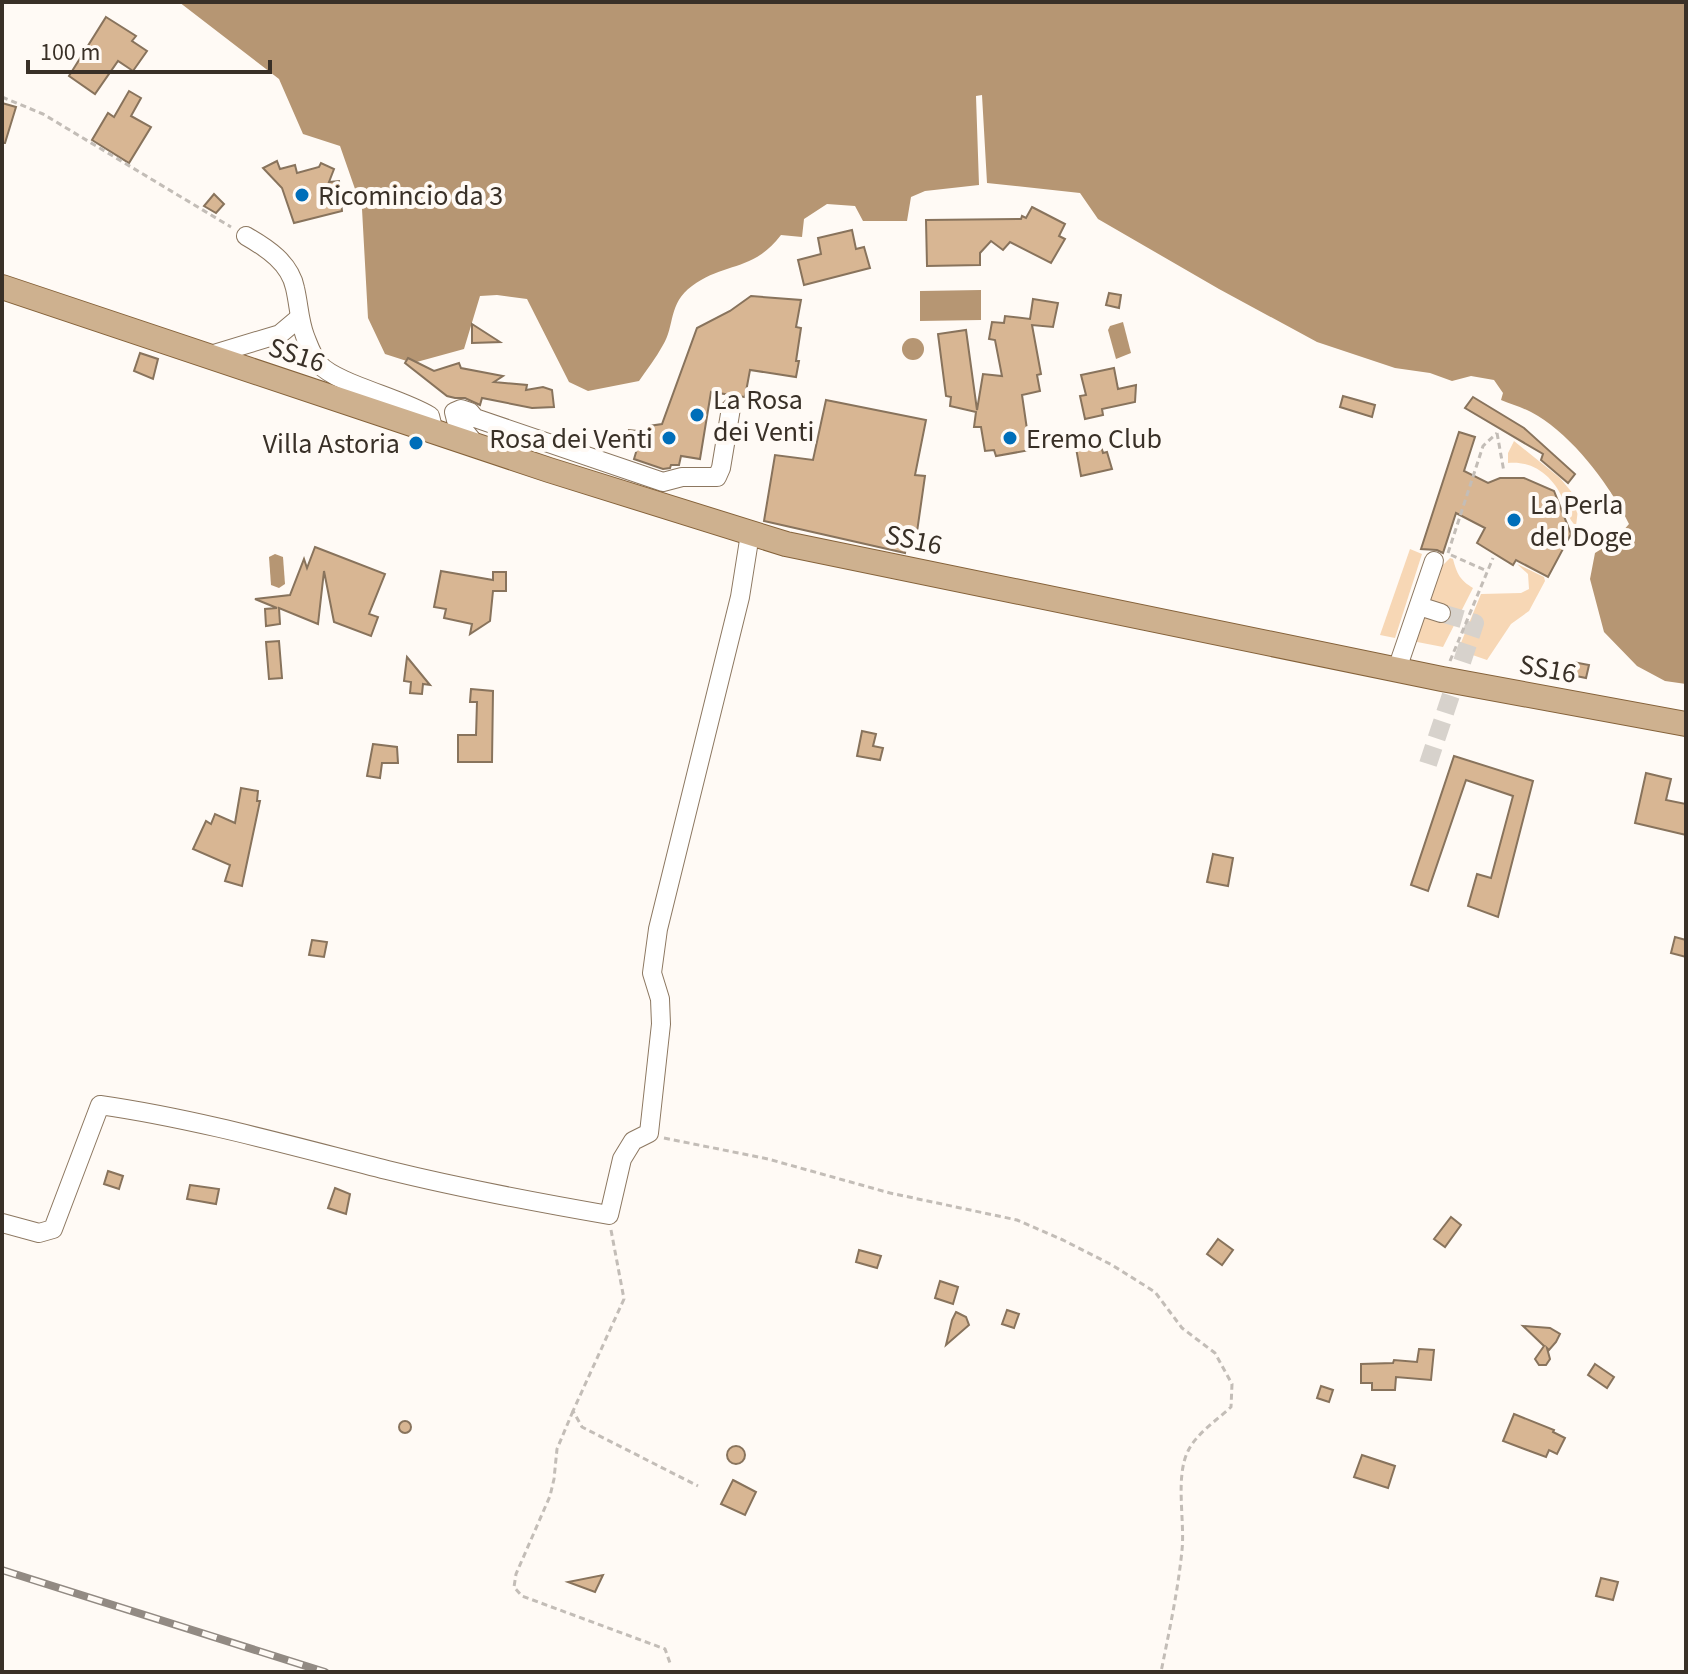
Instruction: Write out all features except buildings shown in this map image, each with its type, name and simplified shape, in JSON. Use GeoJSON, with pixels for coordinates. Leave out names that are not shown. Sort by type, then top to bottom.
{"type":"FeatureCollection","features":[{"type":"Feature","properties":{"kind":"main road","name":"SS16"},"geometry":{"type":"LineString","coordinates":[[2,287],[434,432],[786,544],[1442,679],[1686,724]]}},
{"type":"Feature","properties":{"kind":"street"},"geometry":{"type":"LineString","coordinates":[[246,236],[273,253],[287,270],[295,286],[299,318],[312,354],[320,366],[335,375],[412,405],[430,416],[434,432]]}},
{"type":"Feature","properties":{"kind":"street"},"geometry":{"type":"LineString","coordinates":[[207,356],[280,334],[299,318]]}},
{"type":"Feature","properties":{"kind":"street"},"geometry":{"type":"LineString","coordinates":[[476,445],[456,420],[454,412],[461,409],[470,412],[475,418],[663,482],[682,477],[708,479],[717,477],[721,468],[731,408]]}},
{"type":"Feature","properties":{"kind":"street"},"geometry":{"type":"LineString","coordinates":[[2,1223],[39,1233],[53,1229],[100,1105],[274,1141],[503,1196],[609,1215],[622,1159],[633,1141],[649,1133],[661,1024],[660,999],[652,973],[658,929],[740,597],[750,534]]}},
{"type":"Feature","properties":{"kind":"street"},"geometry":{"type":"LineString","coordinates":[[1397,669],[1419,606],[1441,557]]}},
{"type":"Feature","properties":{"kind":"street"},"geometry":{"type":"LineString","coordinates":[[1419,606],[1441,613]]}},
{"type":"Feature","properties":{"kind":"path"},"geometry":{"type":"LineString","coordinates":[[2,97],[43,114],[246,236]]}},
{"type":"Feature","properties":{"kind":"path"},"geometry":{"type":"LineString","coordinates":[[1487,571],[1441,557],[1483,446],[1497,433],[1504,472]]}},
{"type":"Feature","properties":{"kind":"path"},"geometry":{"type":"LineString","coordinates":[[1442,679],[1493,558]]}},
{"type":"Feature","properties":{"kind":"path"},"geometry":{"type":"LineString","coordinates":[[649,1133],[768,1159],[890,1193],[1017,1220],[1112,1265],[1155,1292],[1182,1328],[1215,1353],[1232,1384],[1231,1407],[1187,1452],[1181,1480],[1184,1519],[1182,1552],[1161,1672]]}},
{"type":"Feature","properties":{"kind":"path"},"geometry":{"type":"LineString","coordinates":[[609,1215],[624,1299],[557,1449],[550,1496],[516,1574],[514,1587],[522,1596],[665,1649],[670,1663]]}},
{"type":"Feature","properties":{"kind":"path"},"geometry":{"type":"LineString","coordinates":[[573,1411],[582,1427],[698,1486]]}},
{"type":"Feature","properties":{"kind":"shaded area"},"geometry":{"type":"Polygon","coordinates":[[[179,2],[1686,2],[1686,684],[1665,681],[1637,666],[1604,632],[1590,579],[1595,553],[1614,541],[1629,524],[1588,461],[1546,421],[1501,400],[1503,393],[1494,380],[1471,376],[1452,381],[1430,373],[1395,368],[1317,342],[1098,219],[1080,193],[987,183],[982,95],[976,96],[979,185],[925,191],[911,197],[907,221],[863,221],[855,206],[827,204],[804,219],[802,237],[781,235],[760,255],[704,278],[684,293],[675,307],[667,338],[639,381],[588,391],[569,382],[527,299],[480,296],[464,349],[413,363],[385,354],[368,318],[362,209],[340,146],[303,134],[279,79],[179,2]]]}},
{"type":"Feature","properties":{"kind":"shaded area"},"geometry":{"type":"Polygon","coordinates":[[[981,290],[981,320],[920,321],[920,291],[981,290]]]}},
{"type":"Feature","properties":{"kind":"shaded area"},"geometry":{"type":"Polygon","coordinates":[[[1123,322],[1131,353],[1116,359],[1108,330],[1110,326],[1123,322]]]}},
{"type":"Feature","properties":{"kind":"shaded area"},"geometry":{"type":"Polygon","coordinates":[[[913,338],[921,341],[924,349],[921,357],[913,360],[905,357],[902,349],[905,341],[913,338]]]}},
{"type":"Feature","properties":{"kind":"shaded area"},"geometry":{"type":"Polygon","coordinates":[[[1514,441],[1560,478],[1579,501],[1576,526],[1549,478],[1526,464],[1508,463],[1508,453],[1514,441]]]}},
{"type":"Feature","properties":{"kind":"shaded area"},"geometry":{"type":"Polygon","coordinates":[[[1410,549],[1422,554],[1395,638],[1380,635],[1410,549]]]}},
{"type":"Feature","properties":{"kind":"shaded area"},"geometry":{"type":"Polygon","coordinates":[[[275,554],[283,557],[285,584],[279,588],[271,585],[269,557],[275,554]]]}},
{"type":"Feature","properties":{"kind":"shaded area"},"geometry":{"type":"Polygon","coordinates":[[[1450,558],[1462,579],[1473,588],[1443,647],[1412,641],[1420,617],[1440,620],[1428,600],[1440,568],[1450,558]]]}},
{"type":"Feature","properties":{"kind":"shaded area"},"geometry":{"type":"Polygon","coordinates":[[[1517,564],[1544,577],[1545,581],[1529,611],[1511,624],[1487,660],[1458,650],[1481,594],[1521,593],[1529,589],[1528,574],[1517,564]]]}},
{"type":"Feature","properties":{"kind":"tunnel"},"geometry":{"type":"LineString","coordinates":[[1428,764],[1475,623],[1441,613]]}},
{"type":"Feature","properties":{"kind":"railway"},"geometry":{"type":"LineString","coordinates":[[2,1570],[325,1672]]}},
{"type":"Feature","properties":{"kind":"place","name":"Ricomincio da 3"},"geometry":{"type":"Point","coordinates":[302,195]}},
{"type":"Feature","properties":{"kind":"place","name":"La Rosa dei Venti"},"geometry":{"type":"Point","coordinates":[697,415]}},
{"type":"Feature","properties":{"kind":"place","name":"Rosa dei Venti"},"geometry":{"type":"Point","coordinates":[669,438]}},
{"type":"Feature","properties":{"kind":"place","name":"Eremo Club"},"geometry":{"type":"Point","coordinates":[1010,438]}},
{"type":"Feature","properties":{"kind":"place","name":"Villa Astoria"},"geometry":{"type":"Point","coordinates":[416,443]}},
{"type":"Feature","properties":{"kind":"place","name":"La Perla del Doge"},"geometry":{"type":"Point","coordinates":[1514,520]}}]}
